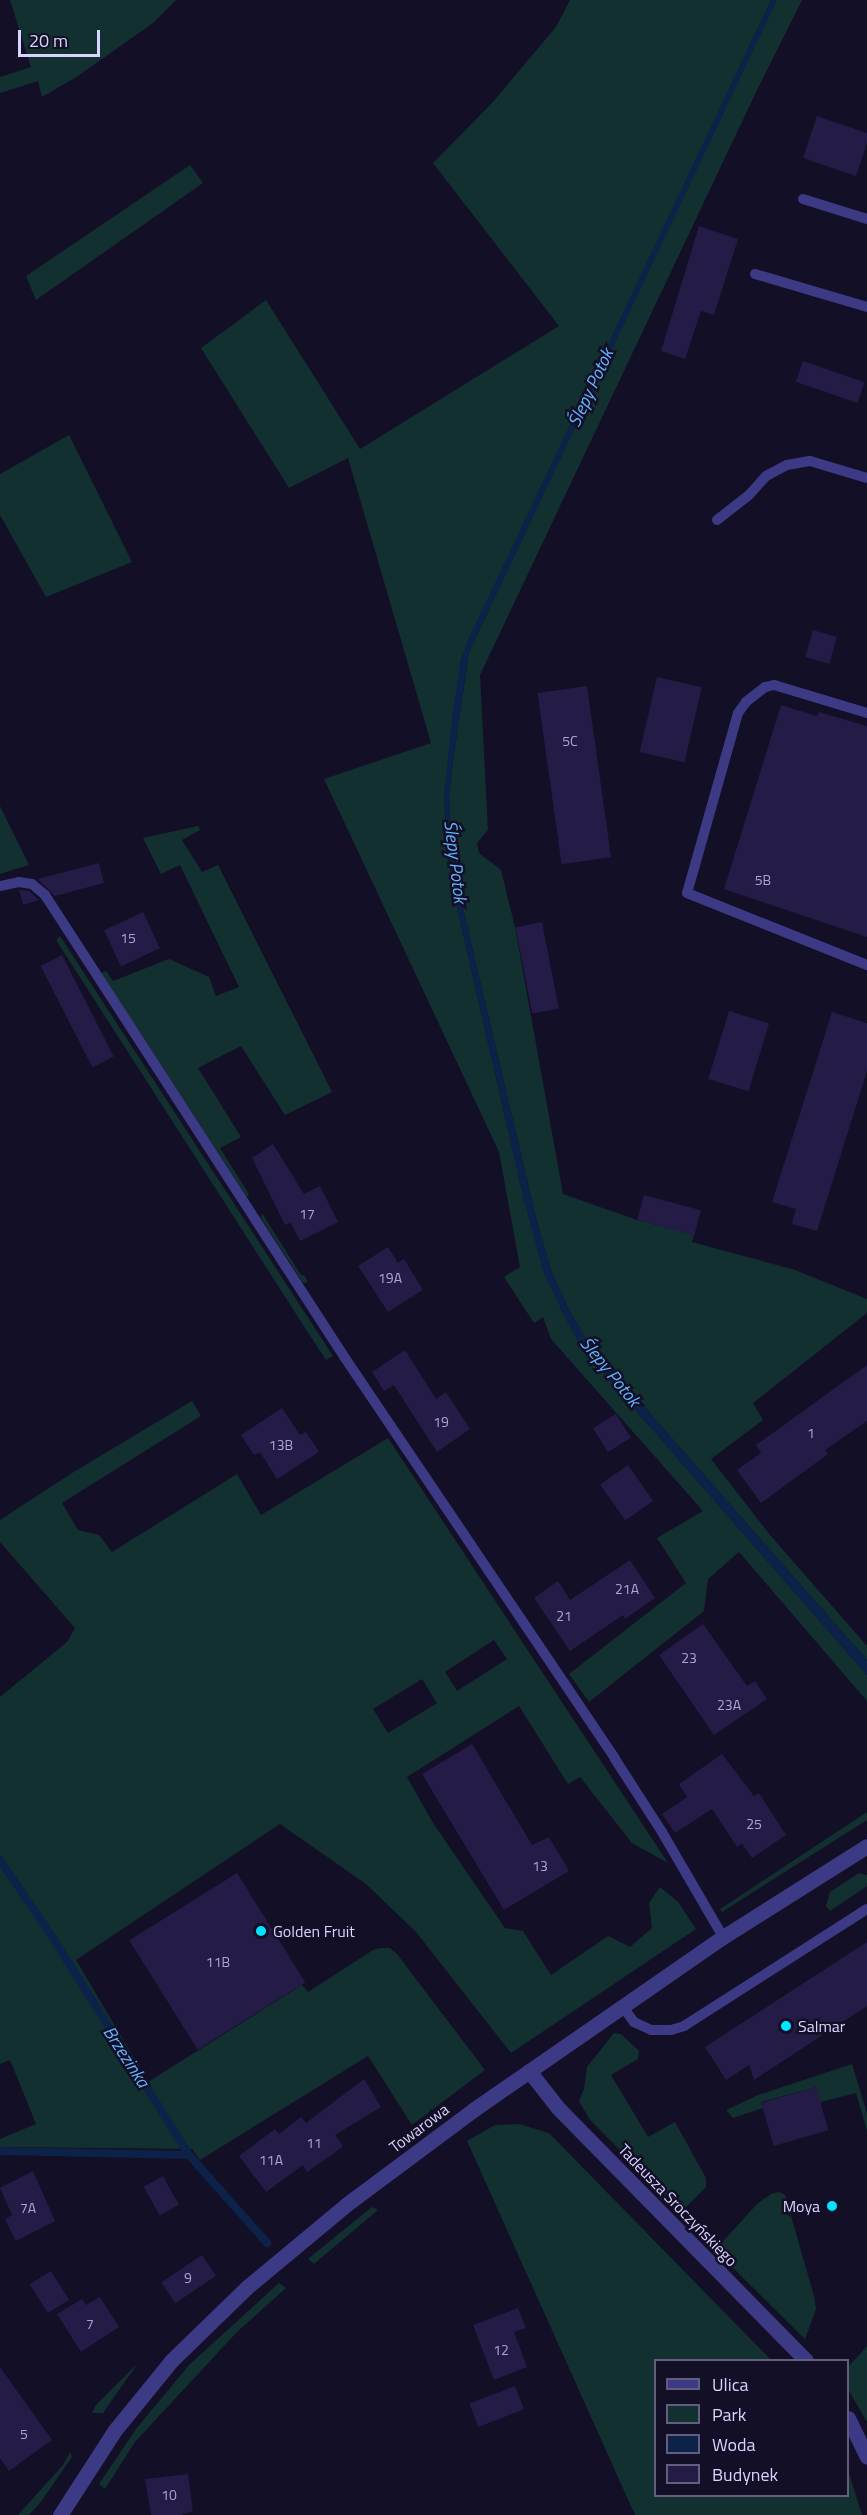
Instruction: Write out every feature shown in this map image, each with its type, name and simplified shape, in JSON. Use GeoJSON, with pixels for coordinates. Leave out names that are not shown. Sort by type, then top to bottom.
{"type":"FeatureCollection","features":[{"type":"Feature","properties":{"kind":"street","name":"Towarowa"},"geometry":{"type":"LineString","coordinates":[[60,2515],[115,2430],[171,2361],[246,2288],[347,2204],[529,2071],[723,1937],[867,1846]]}},
{"type":"Feature","properties":{"kind":"street","name":"Tadeusza Sroczyńskiego"},"geometry":{"type":"LineString","coordinates":[[529,2071],[558,2108],[804,2359]]}},
{"type":"Feature","properties":{"kind":"street"},"geometry":{"type":"LineString","coordinates":[[849,2420],[867,2457]]}},
{"type":"Feature","properties":{"kind":"lane"},"geometry":{"type":"LineString","coordinates":[[803,199],[867,219]]}},
{"type":"Feature","properties":{"kind":"lane"},"geometry":{"type":"LineString","coordinates":[[755,274],[867,307]]}},
{"type":"Feature","properties":{"kind":"lane"},"geometry":{"type":"LineString","coordinates":[[717,520],[749,495],[766,476],[787,465],[810,461],[867,478]]}},
{"type":"Feature","properties":{"kind":"lane"},"geometry":{"type":"LineString","coordinates":[[867,713],[774,684],[765,687],[746,702],[738,713],[687,893],[867,965]]}},
{"type":"Feature","properties":{"kind":"lane"},"geometry":{"type":"LineString","coordinates":[[0,886],[19,882],[32,884],[45,895],[345,1358],[615,1759],[662,1832],[723,1937]]}},
{"type":"Feature","properties":{"kind":"lane"},"geometry":{"type":"LineString","coordinates":[[623,2007],[634,2022],[651,2031],[671,2030],[684,2026],[867,1909]]}},
{"type":"Feature","properties":{"kind":"green space"},"geometry":{"type":"Polygon","coordinates":[[[10,0],[176,0],[153,23],[78,76],[42,97],[38,81],[0,93],[0,77],[31,67],[10,0]]]}},
{"type":"Feature","properties":{"kind":"green space"},"geometry":{"type":"Polygon","coordinates":[[[570,0],[771,0],[461,659],[444,796],[447,851],[456,903],[524,1200],[561,1309],[582,1349],[867,1675],[867,1701],[739,1552],[708,1579],[704,1611],[589,1702],[569,1674],[686,1583],[657,1538],[703,1511],[551,1339],[543,1317],[534,1323],[504,1277],[520,1267],[499,1152],[324,779],[431,743],[348,458],[289,488],[201,348],[266,300],[360,449],[559,326],[433,163],[492,103],[556,27],[570,0]]]}},
{"type":"Feature","properties":{"kind":"green space"},"geometry":{"type":"Polygon","coordinates":[[[776,0],[802,0],[758,88],[480,675],[488,830],[477,843],[479,853],[501,870],[515,927],[563,1194],[637,1220],[694,1235],[692,1242],[795,1270],[867,1299],[867,1313],[753,1403],[763,1420],[711,1459],[770,1535],[867,1646],[867,1660],[589,1344],[570,1312],[552,1273],[537,1222],[460,896],[450,818],[449,796],[469,652],[776,0]]]}},
{"type":"Feature","properties":{"kind":"green space"},"geometry":{"type":"Polygon","coordinates":[[[190,165],[203,183],[36,300],[26,276],[190,165]]]}},
{"type":"Feature","properties":{"kind":"green space"},"geometry":{"type":"Polygon","coordinates":[[[69,435],[132,562],[46,597],[0,515],[0,474],[69,435]]]}},
{"type":"Feature","properties":{"kind":"green space"},"geometry":{"type":"Polygon","coordinates":[[[0,806],[29,865],[0,874],[0,806]]]}},
{"type":"Feature","properties":{"kind":"green space"},"geometry":{"type":"Polygon","coordinates":[[[198,826],[200,830],[182,840],[202,872],[218,865],[332,1092],[285,1115],[241,1046],[198,1068],[241,1137],[220,1148],[249,1194],[247,1197],[101,973],[106,971],[113,981],[169,959],[209,977],[216,996],[239,987],[180,865],[161,874],[143,838],[198,826]]]}},
{"type":"Feature","properties":{"kind":"green space"},"geometry":{"type":"Polygon","coordinates":[[[60,936],[333,1356],[326,1360],[307,1331],[56,940],[60,936]]]}},
{"type":"Feature","properties":{"kind":"green space"},"geometry":{"type":"Polygon","coordinates":[[[262,1213],[301,1275],[305,1276],[308,1282],[303,1283],[261,1218],[262,1213]]]}},
{"type":"Feature","properties":{"kind":"green space"},"geometry":{"type":"Polygon","coordinates":[[[192,1401],[201,1416],[62,1503],[78,1530],[99,1535],[112,1552],[237,1474],[261,1515],[388,1438],[668,1863],[632,1843],[580,1777],[568,1784],[519,1706],[407,1777],[433,1823],[505,1928],[523,1931],[551,1975],[608,1936],[630,1947],[652,1928],[649,1903],[660,1887],[678,1902],[696,1929],[511,2053],[416,1932],[366,1884],[280,1824],[76,1960],[148,2082],[302,1985],[308,1992],[373,1950],[381,1948],[390,1948],[397,1954],[485,2070],[412,2125],[368,2056],[200,2160],[192,2149],[0,2147],[0,2139],[36,2124],[10,2060],[0,2064],[0,1697],[67,1642],[75,1628],[0,1542],[0,1520],[72,1473],[192,1401]],[[494,1640],[445,1672],[457,1691],[507,1659],[494,1640]],[[422,1679],[373,1709],[388,1733],[437,1703],[422,1679]]]}},
{"type":"Feature","properties":{"kind":"green space"},"geometry":{"type":"Polygon","coordinates":[[[867,1812],[867,1820],[722,1912],[720,1909],[867,1812]]]}},
{"type":"Feature","properties":{"kind":"green space"},"geometry":{"type":"Polygon","coordinates":[[[859,1873],[867,1875],[867,1886],[830,1911],[826,1906],[830,1892],[859,1873]]]}},
{"type":"Feature","properties":{"kind":"green space"},"geometry":{"type":"Polygon","coordinates":[[[614,2033],[621,2034],[639,2051],[638,2059],[611,2075],[648,2137],[675,2122],[706,2178],[706,2187],[681,2212],[590,2120],[579,2101],[584,2089],[587,2067],[614,2033]]]}},
{"type":"Feature","properties":{"kind":"green space"},"geometry":{"type":"Polygon","coordinates":[[[852,2064],[867,2113],[867,2131],[856,2093],[820,2102],[816,2087],[761,2102],[763,2108],[733,2118],[726,2110],[758,2095],[852,2064]]]}},
{"type":"Feature","properties":{"kind":"green space"},"geometry":{"type":"Polygon","coordinates":[[[519,2124],[549,2133],[770,2359],[654,2359],[654,2497],[849,2497],[849,2473],[862,2515],[635,2515],[467,2141],[495,2125],[519,2124]]]}},
{"type":"Feature","properties":{"kind":"green space"},"geometry":{"type":"Polygon","coordinates":[[[779,2192],[785,2195],[814,2296],[816,2309],[805,2339],[715,2250],[757,2204],[771,2194],[779,2192]]]}},
{"type":"Feature","properties":{"kind":"green space"},"geometry":{"type":"Polygon","coordinates":[[[372,2207],[378,2210],[314,2264],[308,2259],[372,2207]]]}},
{"type":"Feature","properties":{"kind":"green space"},"geometry":{"type":"Polygon","coordinates":[[[279,2283],[286,2288],[237,2332],[135,2442],[105,2489],[99,2484],[136,2429],[189,2365],[279,2283]]]}},
{"type":"Feature","properties":{"kind":"green space"},"geometry":{"type":"Polygon","coordinates":[[[867,2346],[867,2422],[849,2391],[849,2366],[867,2346]]]}},
{"type":"Feature","properties":{"kind":"green space"},"geometry":{"type":"Polygon","coordinates":[[[138,2363],[103,2413],[92,2413],[96,2405],[138,2363]]]}},
{"type":"Feature","properties":{"kind":"green space"},"geometry":{"type":"Polygon","coordinates":[[[70,2452],[72,2457],[40,2503],[29,2515],[18,2515],[63,2465],[70,2452]]]}},
{"type":"Feature","properties":{"kind":"water","name":"Ślepy Potok"},"geometry":{"type":"Polygon","coordinates":[[[771,0],[777,0],[469,652],[449,796],[450,818],[460,896],[537,1222],[552,1273],[570,1312],[589,1344],[867,1660],[867,1675],[582,1349],[561,1309],[543,1271],[524,1200],[456,903],[444,796],[453,710],[461,659],[467,642],[771,0]]]}},
{"type":"Feature","properties":{"kind":"building"},"geometry":{"type":"Polygon","coordinates":[[[817,116],[867,133],[867,143],[856,176],[803,158],[817,116]]]}},
{"type":"Feature","properties":{"kind":"building"},"geometry":{"type":"Polygon","coordinates":[[[699,226],[738,239],[714,315],[701,311],[685,359],[661,351],[699,226]]]}},
{"type":"Feature","properties":{"kind":"building"},"geometry":{"type":"Polygon","coordinates":[[[803,361],[864,382],[857,403],[796,382],[803,361]]]}},
{"type":"Feature","properties":{"kind":"building"},"geometry":{"type":"Polygon","coordinates":[[[813,630],[837,637],[829,664],[805,657],[813,630]]]}},
{"type":"Feature","properties":{"kind":"building"},"geometry":{"type":"Polygon","coordinates":[[[657,677],[702,687],[684,762],[640,752],[657,677]]]}},
{"type":"Feature","properties":{"kind":"building"},"geometry":{"type":"Polygon","coordinates":[[[587,686],[611,857],[562,864],[537,693],[587,686]]]}},
{"type":"Feature","properties":{"kind":"building"},"geometry":{"type":"Polygon","coordinates":[[[781,705],[817,716],[819,712],[867,726],[867,937],[724,889],[781,705]]]}},
{"type":"Feature","properties":{"kind":"building"},"geometry":{"type":"Polygon","coordinates":[[[99,863],[104,883],[55,896],[38,879],[99,863]]]}},
{"type":"Feature","properties":{"kind":"building"},"geometry":{"type":"Polygon","coordinates":[[[19,890],[29,891],[39,900],[23,905],[19,890]]]}},
{"type":"Feature","properties":{"kind":"building"},"geometry":{"type":"Polygon","coordinates":[[[143,912],[160,948],[121,966],[104,930],[143,912]]]}},
{"type":"Feature","properties":{"kind":"building"},"geometry":{"type":"Polygon","coordinates":[[[542,922],[559,1008],[532,1014],[515,927],[542,922]]]}},
{"type":"Feature","properties":{"kind":"building"},"geometry":{"type":"Polygon","coordinates":[[[62,955],[114,1057],[92,1067],[41,966],[62,955]]]}},
{"type":"Feature","properties":{"kind":"building"},"geometry":{"type":"Polygon","coordinates":[[[729,1011],[769,1023],[748,1091],[708,1079],[729,1011]]]}},
{"type":"Feature","properties":{"kind":"building"},"geometry":{"type":"Polygon","coordinates":[[[832,1012],[867,1023],[867,1071],[817,1231],[792,1224],[796,1209],[772,1202],[832,1012]]]}},
{"type":"Feature","properties":{"kind":"building"},"geometry":{"type":"Polygon","coordinates":[[[273,1144],[304,1194],[320,1186],[338,1222],[300,1241],[291,1223],[285,1225],[252,1158],[273,1144]]]}},
{"type":"Feature","properties":{"kind":"building"},"geometry":{"type":"Polygon","coordinates":[[[644,1195],[701,1210],[694,1235],[637,1220],[644,1195]]]}},
{"type":"Feature","properties":{"kind":"building"},"geometry":{"type":"Polygon","coordinates":[[[388,1247],[398,1263],[404,1259],[423,1290],[388,1312],[358,1266],[388,1247]]]}},
{"type":"Feature","properties":{"kind":"building"},"geometry":{"type":"Polygon","coordinates":[[[405,1350],[436,1399],[446,1392],[470,1429],[437,1452],[394,1385],[384,1391],[372,1372],[405,1350]]]}},
{"type":"Feature","properties":{"kind":"building"},"geometry":{"type":"Polygon","coordinates":[[[867,1365],[867,1421],[825,1450],[828,1454],[761,1503],[737,1470],[761,1453],[756,1445],[867,1365]]]}},
{"type":"Feature","properties":{"kind":"building"},"geometry":{"type":"Polygon","coordinates":[[[282,1408],[300,1435],[306,1432],[319,1452],[277,1479],[260,1452],[254,1455],[241,1435],[282,1408]]]}},
{"type":"Feature","properties":{"kind":"building"},"geometry":{"type":"Polygon","coordinates":[[[616,1414],[631,1438],[608,1452],[593,1428],[616,1414]]]}},
{"type":"Feature","properties":{"kind":"building"},"geometry":{"type":"Polygon","coordinates":[[[628,1465],[653,1501],[625,1521],[600,1485],[628,1465]]]}},
{"type":"Feature","properties":{"kind":"building"},"geometry":{"type":"Polygon","coordinates":[[[630,1560],[655,1598],[625,1619],[623,1615],[570,1651],[534,1598],[558,1581],[570,1600],[630,1560]]]}},
{"type":"Feature","properties":{"kind":"building"},"geometry":{"type":"Polygon","coordinates":[[[703,1624],[747,1686],[755,1681],[767,1699],[714,1735],[659,1655],[703,1624]]]}},
{"type":"Feature","properties":{"kind":"building"},"geometry":{"type":"Polygon","coordinates":[[[472,1744],[532,1845],[549,1837],[569,1871],[504,1910],[422,1774],[472,1744]]]}},
{"type":"Feature","properties":{"kind":"building"},"geometry":{"type":"Polygon","coordinates":[[[722,1754],[754,1796],[759,1793],[786,1835],[752,1858],[742,1844],[737,1847],[712,1809],[675,1833],[662,1814],[687,1797],[679,1784],[722,1754]]]}},
{"type":"Feature","properties":{"kind":"building"},"geometry":{"type":"Polygon","coordinates":[[[237,1873],[305,1982],[198,2050],[129,1940],[237,1873]]]}},
{"type":"Feature","properties":{"kind":"building","name":"Salmar"},"geometry":{"type":"Polygon","coordinates":[[[867,1942],[867,2006],[754,2080],[749,2065],[726,2080],[705,2047],[867,1942]]]}},
{"type":"Feature","properties":{"kind":"building"},"geometry":{"type":"Polygon","coordinates":[[[364,2079],[381,2107],[335,2135],[343,2146],[330,2156],[307,2172],[303,2165],[266,2192],[239,2156],[275,2129],[279,2134],[301,2117],[306,2123],[364,2079]]]}},
{"type":"Feature","properties":{"kind":"building"},"geometry":{"type":"Polygon","coordinates":[[[816,2087],[828,2130],[774,2146],[761,2103],[816,2087]]]}},
{"type":"Feature","properties":{"kind":"building"},"geometry":{"type":"Polygon","coordinates":[[[33,2171],[55,2221],[16,2241],[5,2219],[12,2215],[0,2188],[33,2171]]]}},
{"type":"Feature","properties":{"kind":"building"},"geometry":{"type":"Polygon","coordinates":[[[163,2176],[179,2205],[160,2216],[144,2187],[163,2176]]]}},
{"type":"Feature","properties":{"kind":"building"},"geometry":{"type":"Polygon","coordinates":[[[202,2255],[216,2276],[175,2303],[161,2282],[202,2255]]]}},
{"type":"Feature","properties":{"kind":"building"},"geometry":{"type":"Polygon","coordinates":[[[51,2271],[69,2300],[48,2313],[30,2284],[51,2271]]]}},
{"type":"Feature","properties":{"kind":"building"},"geometry":{"type":"Polygon","coordinates":[[[100,2297],[119,2327],[81,2352],[57,2314],[82,2299],[86,2305],[100,2297]]]}},
{"type":"Feature","properties":{"kind":"building"},"geometry":{"type":"Polygon","coordinates":[[[518,2308],[526,2328],[514,2332],[527,2367],[494,2380],[473,2325],[518,2308]]]}},
{"type":"Feature","properties":{"kind":"building"},"geometry":{"type":"Polygon","coordinates":[[[0,2367],[52,2440],[9,2471],[0,2458],[0,2367]]]}},
{"type":"Feature","properties":{"kind":"building"},"geometry":{"type":"Polygon","coordinates":[[[515,2386],[524,2409],[478,2427],[469,2404],[515,2386]]]}},
{"type":"Feature","properties":{"kind":"building"},"geometry":{"type":"Polygon","coordinates":[[[188,2474],[193,2511],[181,2515],[151,2515],[145,2479],[188,2474]]]}},
{"type":"Feature","properties":{"kind":"waterway","name":"Brzezinka"},"geometry":{"type":"LineString","coordinates":[[0,1860],[53,1938],[189,2155],[267,2243]]}},
{"type":"Feature","properties":{"kind":"waterway"},"geometry":{"type":"LineString","coordinates":[[0,2151],[189,2155]]}},
{"type":"Feature","properties":{"kind":"place","name":"Golden Fruit"},"geometry":{"type":"Point","coordinates":[261,1931]}},
{"type":"Feature","properties":{"kind":"place","name":"Salmar"},"geometry":{"type":"Point","coordinates":[786,2026]}},
{"type":"Feature","properties":{"kind":"place","name":"Moya"},"geometry":{"type":"Point","coordinates":[832,2206]}}]}
